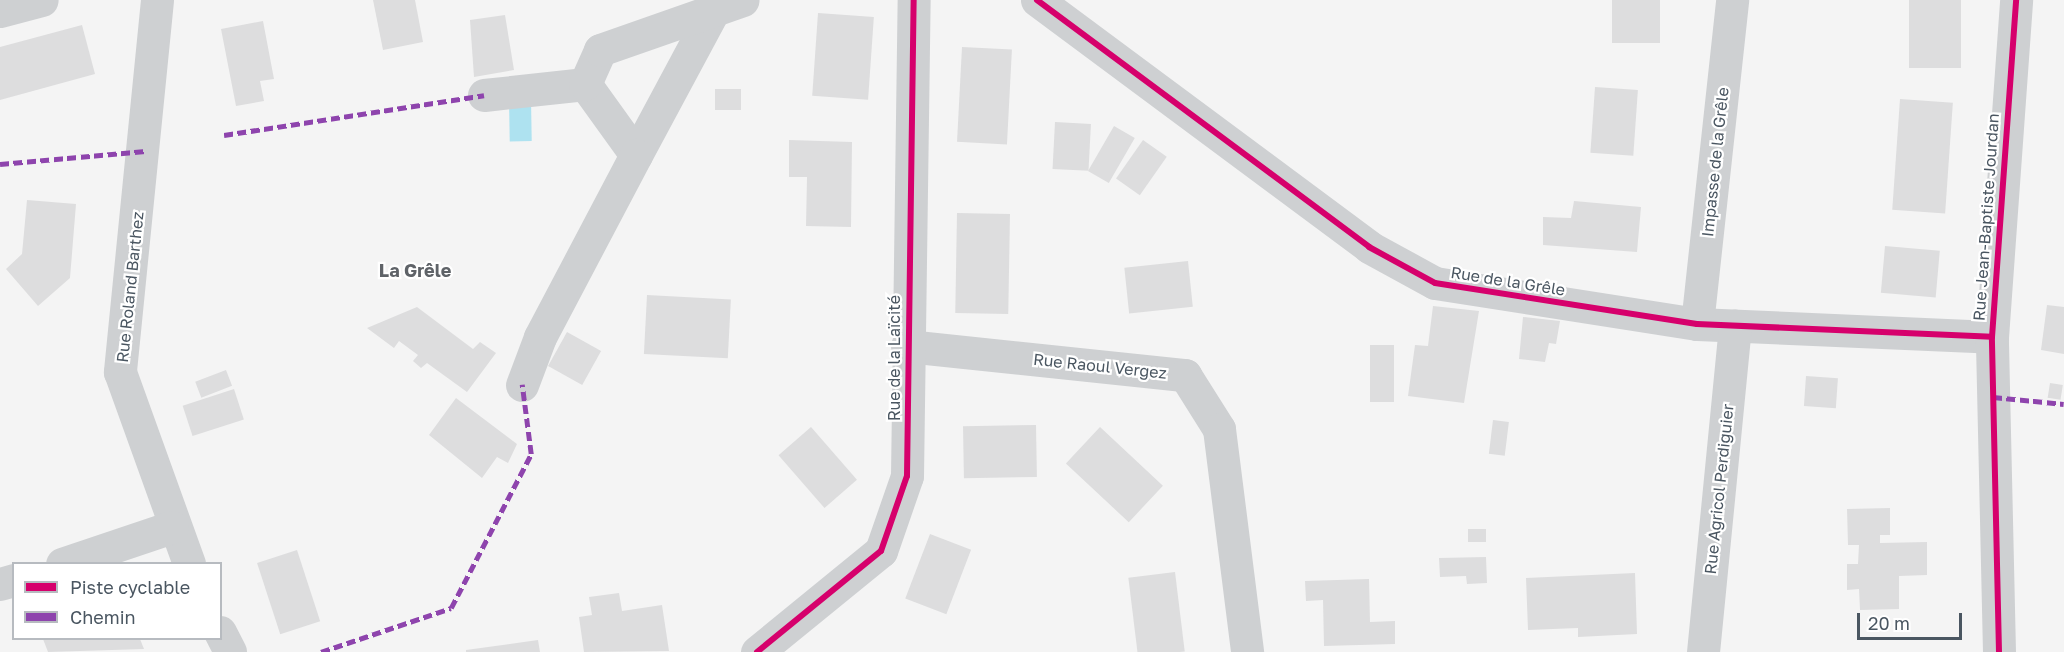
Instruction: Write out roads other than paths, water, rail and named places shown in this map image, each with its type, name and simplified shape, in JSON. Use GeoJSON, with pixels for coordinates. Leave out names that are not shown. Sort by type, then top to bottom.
{"type":"FeatureCollection","features":[{"type":"Feature","properties":{"kind":"street"},"geometry":{"type":"LineString","coordinates":[[0,11],[42,0]]}},
{"type":"Feature","properties":{"kind":"street","name":"Rue Roland Barthez"},"geometry":{"type":"LineString","coordinates":[[157,0],[120,372],[172,526],[188,562]]}},
{"type":"Feature","properties":{"kind":"street"},"geometry":{"type":"LineString","coordinates":[[585,84],[600,50],[711,15],[743,0]]}},
{"type":"Feature","properties":{"kind":"street","name":"Rue de la Laïcité"},"geometry":{"type":"LineString","coordinates":[[757,652],[881,551],[907,476],[907,346],[914,0]]}},
{"type":"Feature","properties":{"kind":"street","name":"Rue de la Grêle"},"geometry":{"type":"LineString","coordinates":[[1036,0],[1360,240],[1435,283],[1697,324],[1992,337]]}},
{"type":"Feature","properties":{"kind":"street","name":"Impasse de la Grêle"},"geometry":{"type":"LineString","coordinates":[[1697,324],[1732,0]]}},
{"type":"Feature","properties":{"kind":"street","name":"Rue Jean-Baptiste Jourdan"},"geometry":{"type":"LineString","coordinates":[[1999,652],[1992,337],[2016,0]]}},
{"type":"Feature","properties":{"kind":"street"},"geometry":{"type":"LineString","coordinates":[[522,385],[540,337],[711,15]]}},
{"type":"Feature","properties":{"kind":"street"},"geometry":{"type":"LineString","coordinates":[[484,95],[585,84]]}},
{"type":"Feature","properties":{"kind":"street"},"geometry":{"type":"LineString","coordinates":[[585,84],[636,155]]}},
{"type":"Feature","properties":{"kind":"street","name":"Rue Agricol Perdiguier"},"geometry":{"type":"LineString","coordinates":[[1703,652],[1735,326]]}},
{"type":"Feature","properties":{"kind":"street","name":"Rue Raoul Vergez"},"geometry":{"type":"LineString","coordinates":[[907,346],[1185,375],[1219,429],[1247,652]]}},
{"type":"Feature","properties":{"kind":"street"},"geometry":{"type":"LineString","coordinates":[[68,562],[172,526]]}},
{"type":"Feature","properties":{"kind":"street"},"geometry":{"type":"LineString","coordinates":[[222,636],[230,652]]}},
{"type":"Feature","properties":{"kind":"water"},"geometry":{"type":"Polygon","coordinates":[[[509,99],[531,99],[532,141],[510,141],[509,99]]]}},
{"type":"Feature","properties":{"kind":"district","name":"La Grêle"},"geometry":{"type":"Point","coordinates":[415,270]}}]}
